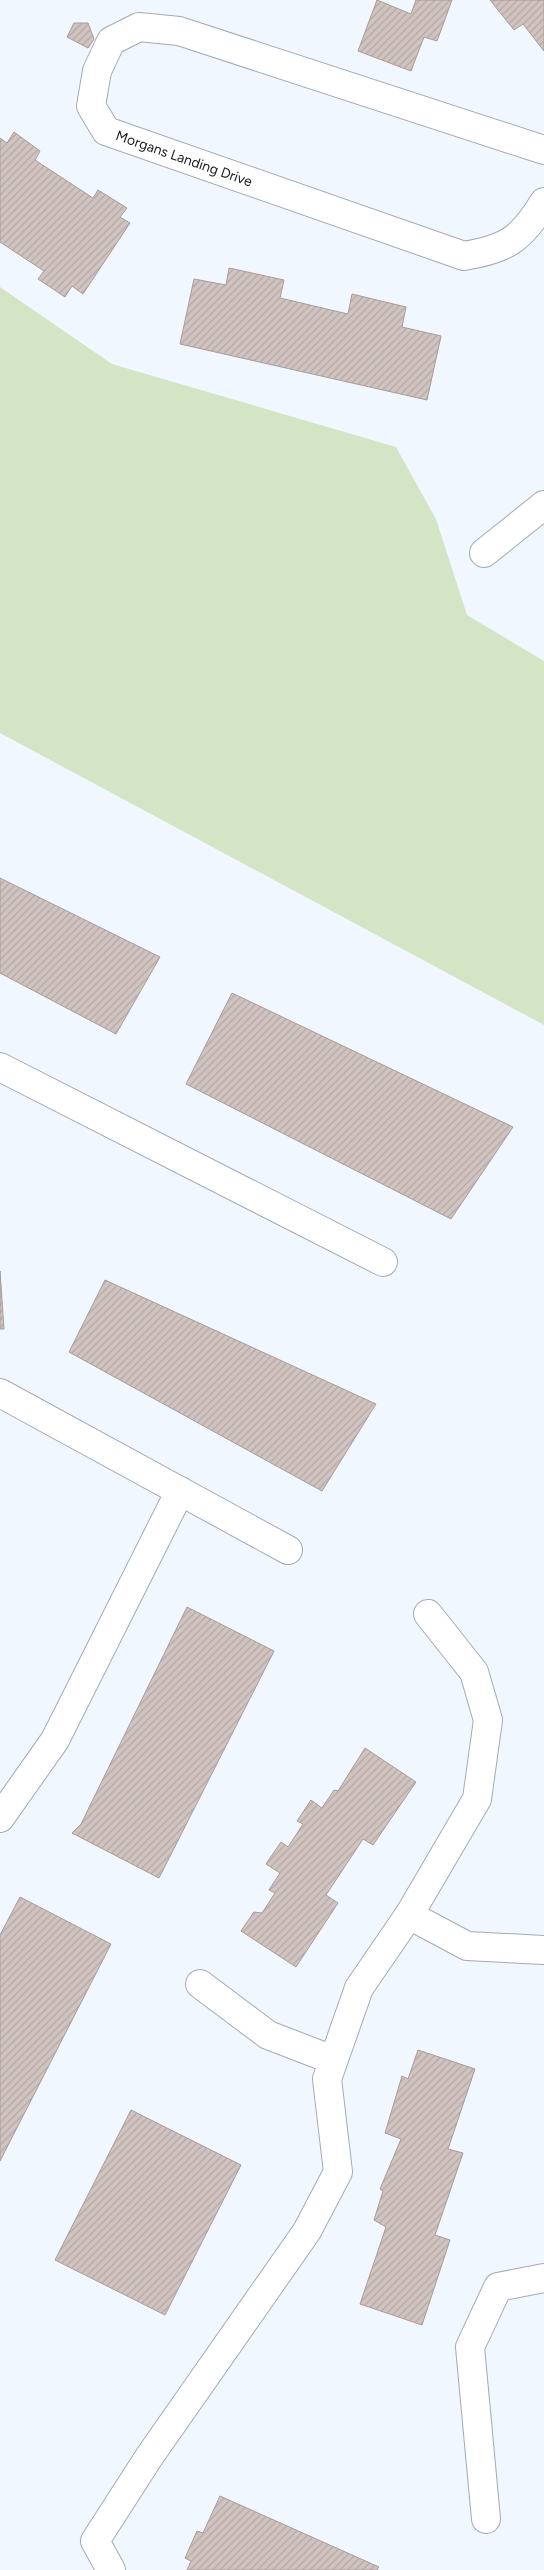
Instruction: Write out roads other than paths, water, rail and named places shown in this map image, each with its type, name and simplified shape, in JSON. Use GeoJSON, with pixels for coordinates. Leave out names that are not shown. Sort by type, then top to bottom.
{"type":"FeatureCollection","features":[{"type":"Feature","properties":{"kind":"street","name":"Morgans Landing Drive"},"geometry":{"type":"LineString","coordinates":[[544,150],[179,31],[139,27],[111,40],[96,71],[91,106],[106,131],[464,256],[493,251],[514,240],[534,219],[544,202]]}},
{"type":"Feature","properties":{"kind":"street"},"geometry":{"type":"LineString","coordinates":[[484,553],[544,505]]}},
{"type":"Feature","properties":{"kind":"street"},"geometry":{"type":"LineString","coordinates":[[0,1066],[383,1262]]}},
{"type":"Feature","properties":{"kind":"street"},"geometry":{"type":"LineString","coordinates":[[0,1393],[288,1550]]}},
{"type":"Feature","properties":{"kind":"street"},"geometry":{"type":"LineString","coordinates":[[0,1818],[55,1740],[180,1491]]}},
{"type":"Feature","properties":{"kind":"street"},"geometry":{"type":"LineString","coordinates":[[111,2570],[95,2541],[149,2457],[307,2231],[338,2172],[327,2078],[359,1988],[409,1915],[477,1799],[488,1720],[474,1672],[428,1614]]}},
{"type":"Feature","properties":{"kind":"street"},"geometry":{"type":"LineString","coordinates":[[409,1915],[467,1946],[544,1950]]}},
{"type":"Feature","properties":{"kind":"street"},"geometry":{"type":"LineString","coordinates":[[200,1984],[268,2035],[333,2060]]}},
{"type":"Feature","properties":{"kind":"street"},"geometry":{"type":"LineString","coordinates":[[486,2519],[470,2347],[498,2287],[544,2278]]}}]}
